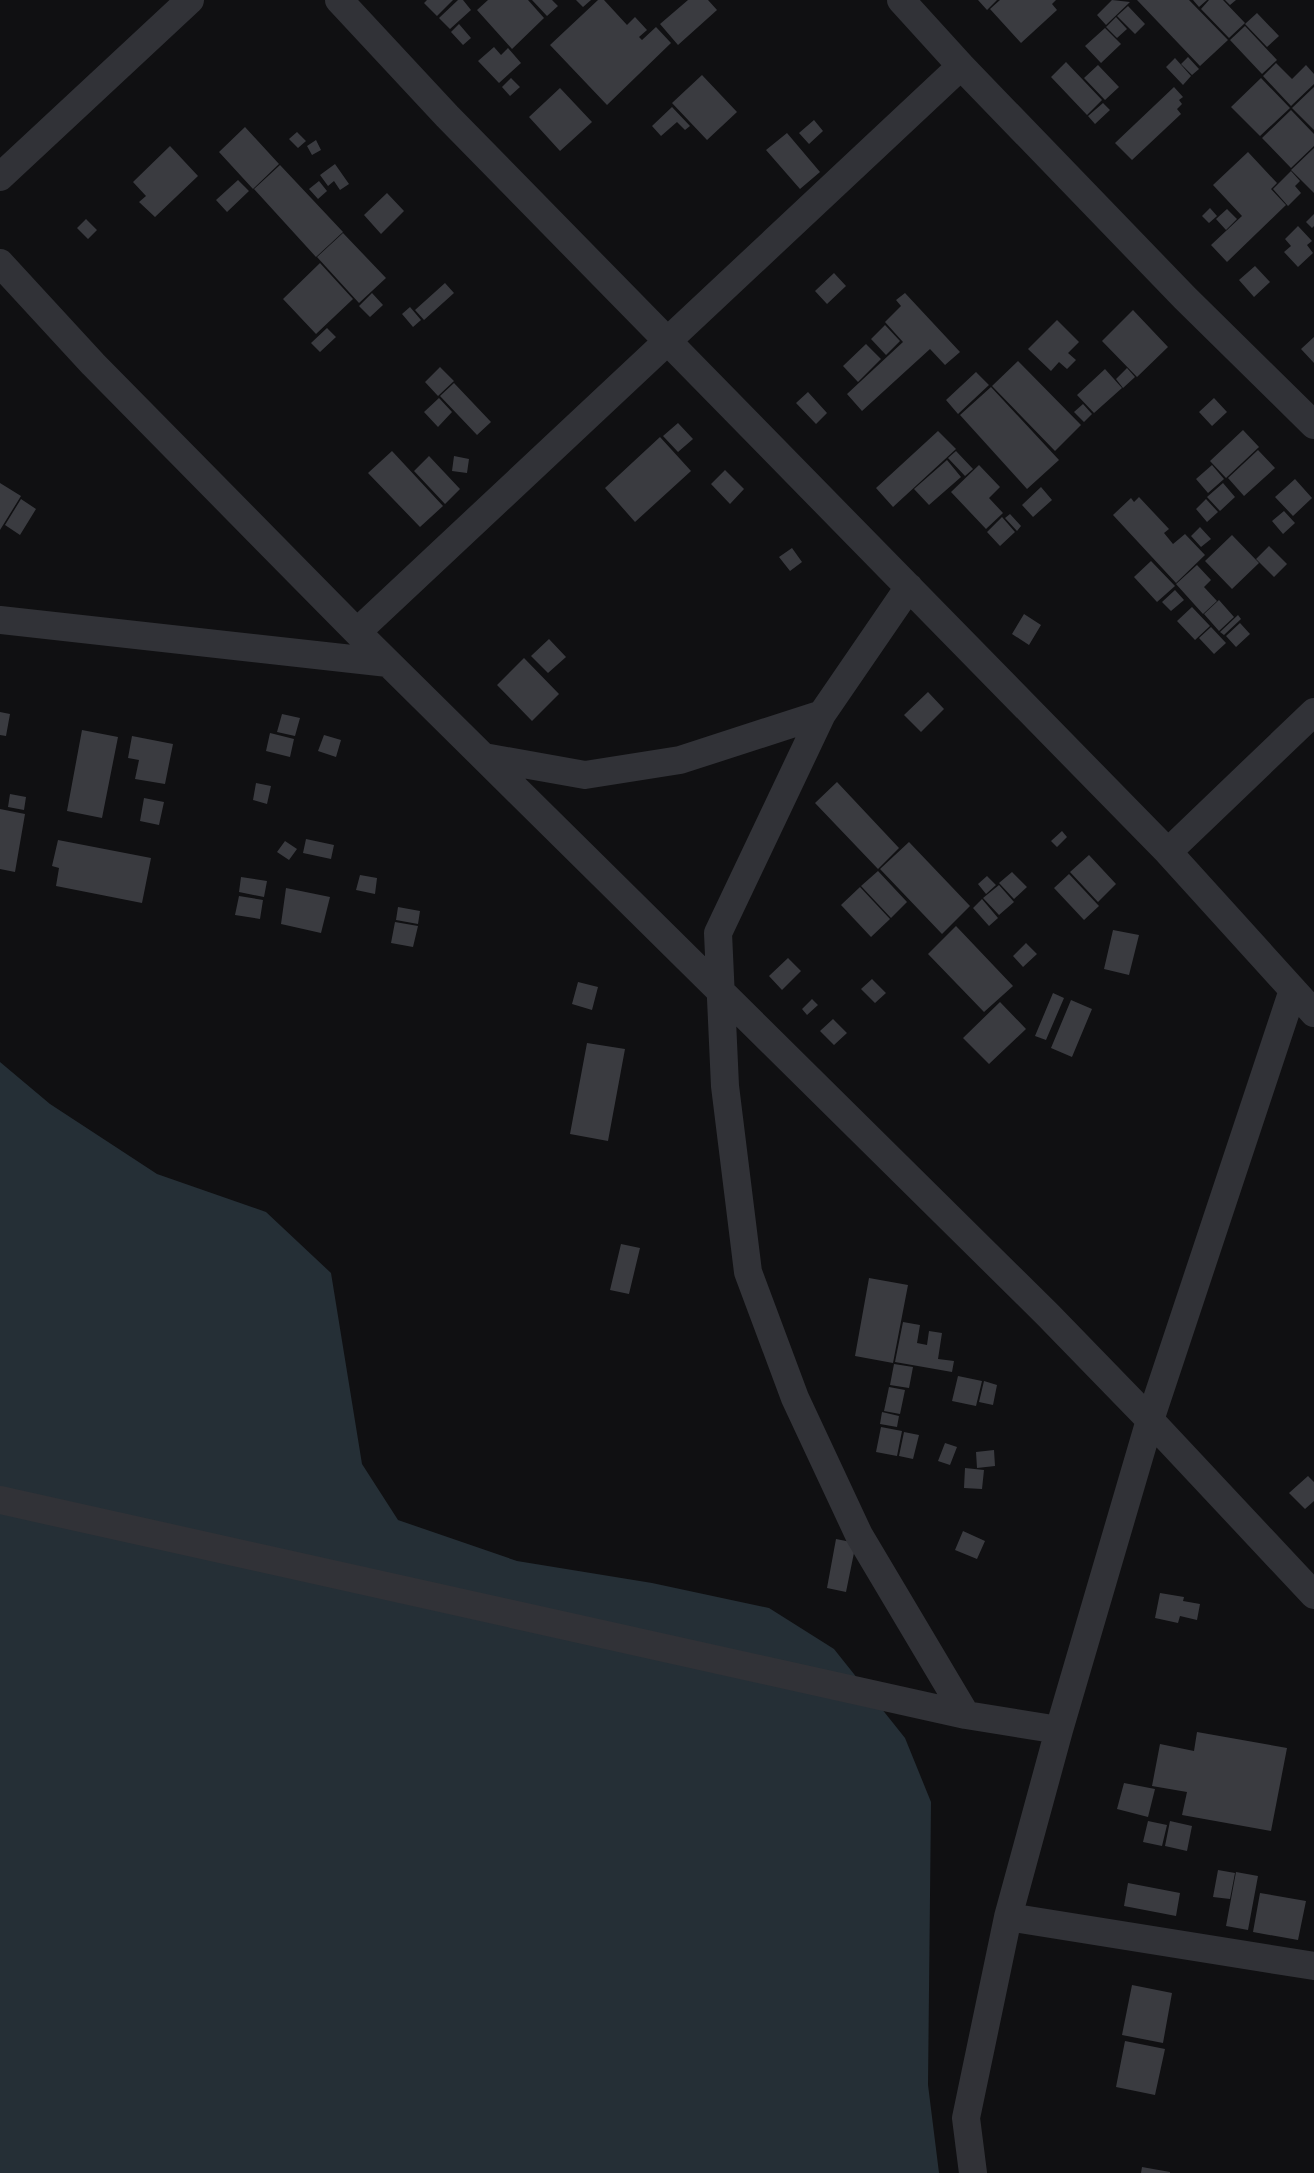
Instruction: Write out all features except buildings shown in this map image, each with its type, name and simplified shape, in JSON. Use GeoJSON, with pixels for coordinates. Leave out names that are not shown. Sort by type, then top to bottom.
{"type":"FeatureCollection","features":[{"type":"Feature","properties":{"kind":"street"},"geometry":{"type":"LineString","coordinates":[[0,177],[190,0]]}},
{"type":"Feature","properties":{"kind":"street"},"geometry":{"type":"LineString","coordinates":[[339,0],[447,116],[1168,852],[1314,1013]]}},
{"type":"Feature","properties":{"kind":"street"},"geometry":{"type":"LineString","coordinates":[[901,0],[961,66],[1185,298],[1314,425]]}},
{"type":"Feature","properties":{"kind":"street"},"geometry":{"type":"LineString","coordinates":[[357,632],[961,66]]}},
{"type":"Feature","properties":{"kind":"street"},"geometry":{"type":"LineString","coordinates":[[0,263],[93,364],[357,632],[1048,1315],[1150,1420],[1314,1596]]}},
{"type":"Feature","properties":{"kind":"street"},"geometry":{"type":"LineString","coordinates":[[909,587],[822,714],[718,932],[725,1086],[748,1272],[795,1398],[859,1535],[966,1715]]}},
{"type":"Feature","properties":{"kind":"street"},"geometry":{"type":"LineString","coordinates":[[0,620],[388,663]]}},
{"type":"Feature","properties":{"kind":"street"},"geometry":{"type":"LineString","coordinates":[[1168,852],[1314,712]]}},
{"type":"Feature","properties":{"kind":"street"},"geometry":{"type":"LineString","coordinates":[[484,757],[585,775],[680,760],[822,714]]}},
{"type":"Feature","properties":{"kind":"street"},"geometry":{"type":"LineString","coordinates":[[973,2173],[966,2118],[1008,1917],[1059,1730],[1150,1420],[1293,990]]}},
{"type":"Feature","properties":{"kind":"street"},"geometry":{"type":"LineString","coordinates":[[0,1500],[966,1715],[1059,1730]]}},
{"type":"Feature","properties":{"kind":"street"},"geometry":{"type":"LineString","coordinates":[[1008,1917],[1314,1966]]}},
{"type":"Feature","properties":{"kind":"shaded area"},"geometry":{"type":"Polygon","coordinates":[[[0,1062],[50,1104],[157,1174],[266,1212],[331,1273],[362,1464],[398,1520],[517,1561],[652,1583],[769,1608],[834,1649],[905,1738],[931,1802],[928,2085],[939,2173],[0,2173],[0,1062]]]}}]}
